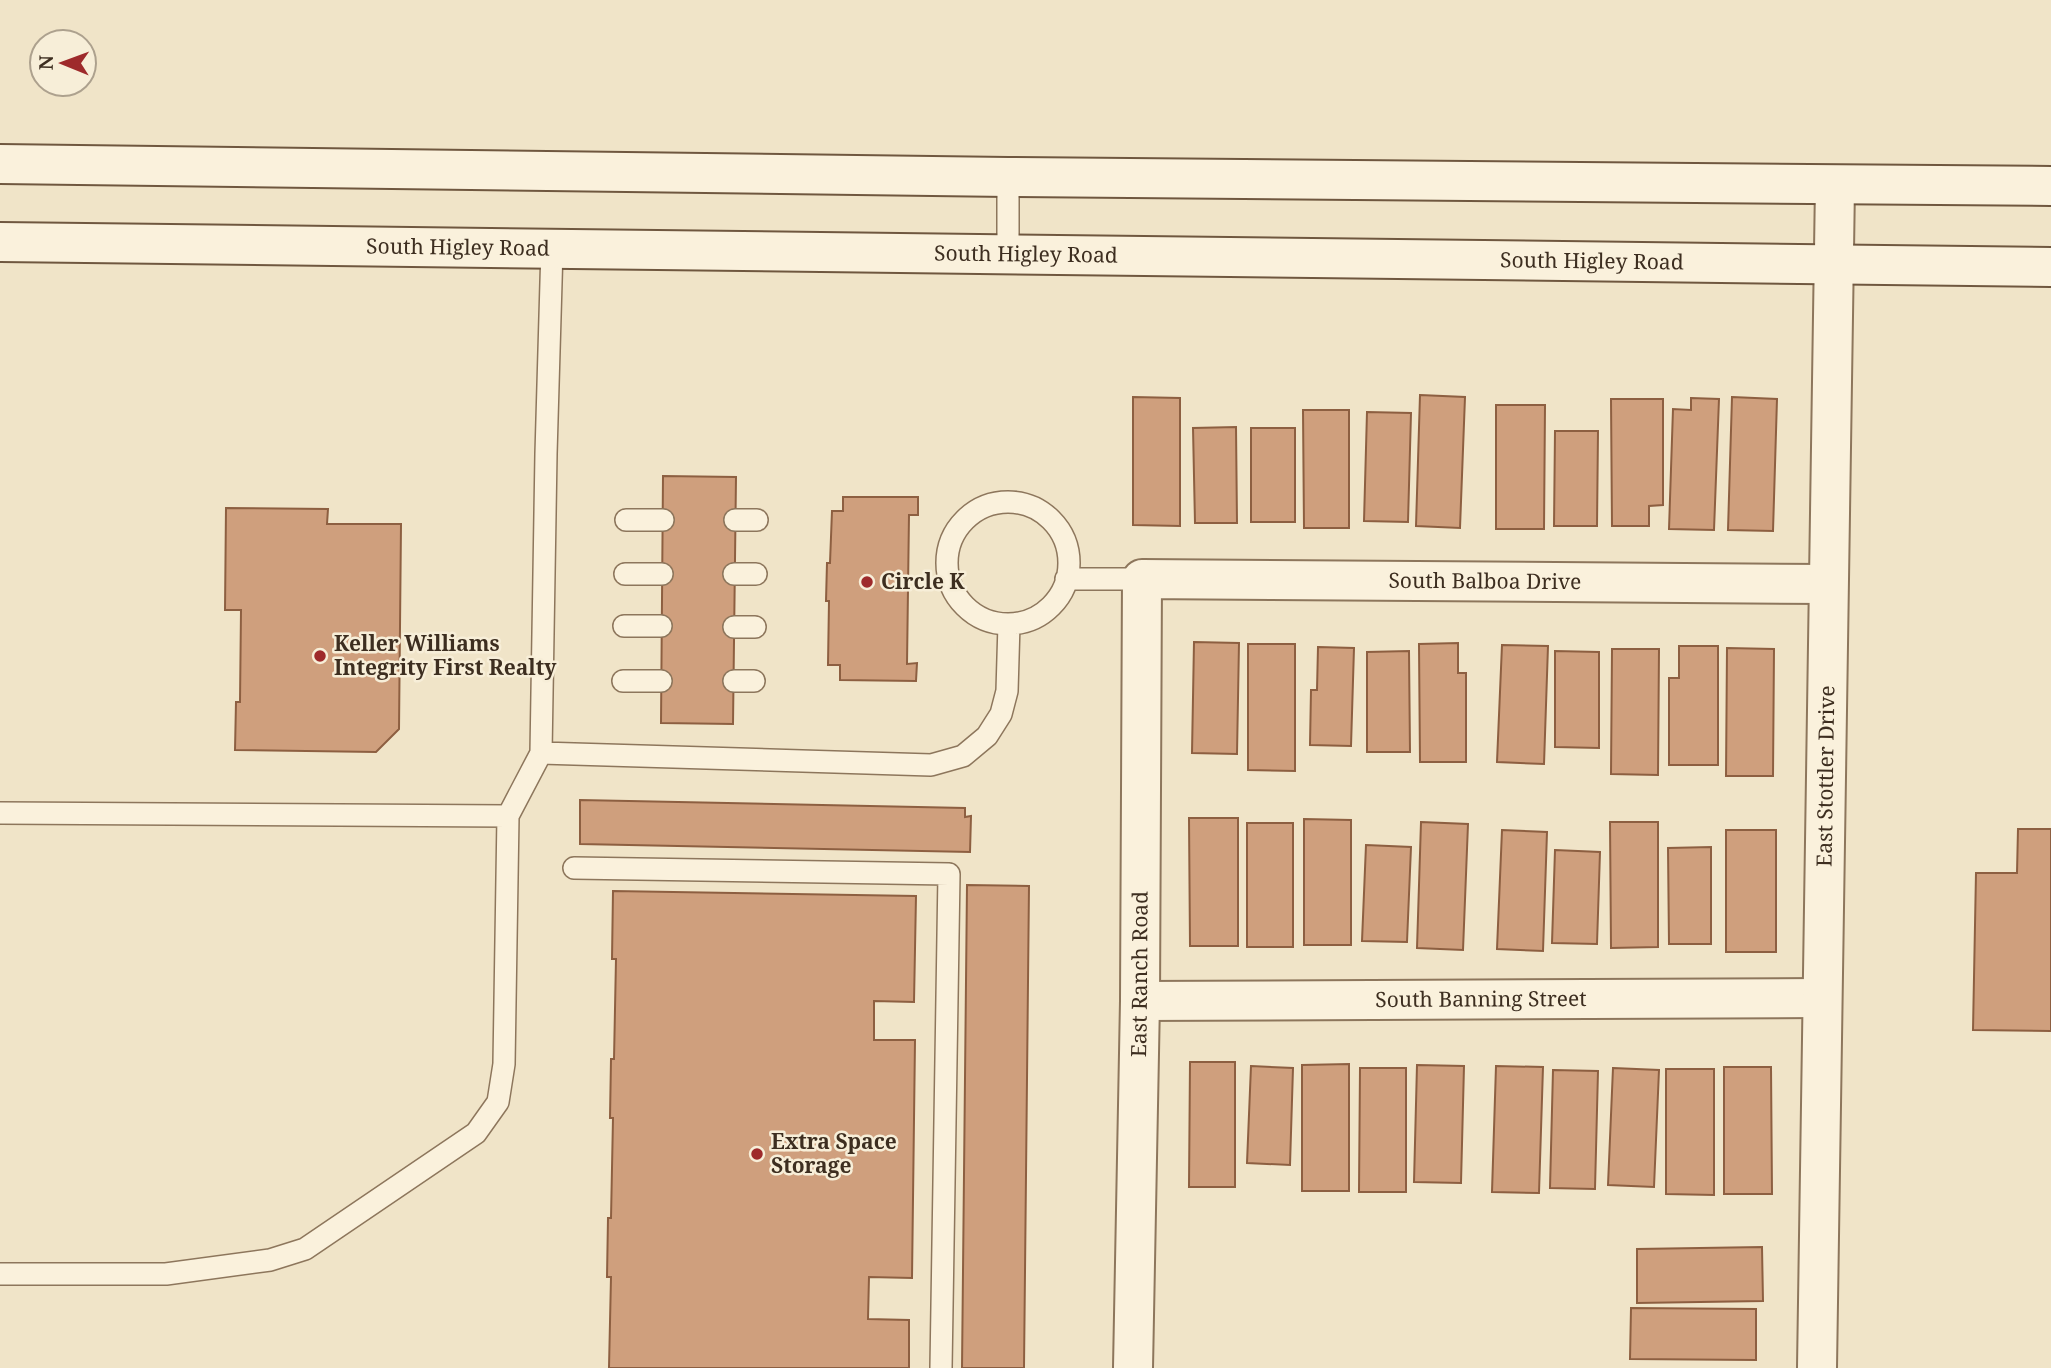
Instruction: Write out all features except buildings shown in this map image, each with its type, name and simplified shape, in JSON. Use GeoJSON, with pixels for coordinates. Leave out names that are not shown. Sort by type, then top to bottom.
{"type":"FeatureCollection","features":[{"type":"Feature","properties":{"kind":"main road"},"geometry":{"type":"LineString","coordinates":[[0,164],[1008,177],[2051,186]]}},
{"type":"Feature","properties":{"kind":"main road","name":"East Stottler Drive"},"geometry":{"type":"LineString","coordinates":[[1817,1368],[1835,185]]}},
{"type":"Feature","properties":{"kind":"main road","name":"South Higley Road"},"geometry":{"type":"LineString","coordinates":[[0,242],[2051,267]]}},
{"type":"Feature","properties":{"kind":"main road","name":"South Balboa Drive"},"geometry":{"type":"LineString","coordinates":[[1142,579],[1828,584]]}},
{"type":"Feature","properties":{"kind":"main road","name":"East Ranch Road"},"geometry":{"type":"LineString","coordinates":[[1133,1368],[1140,1001],[1142,579]]}},
{"type":"Feature","properties":{"kind":"main road","name":"South Banning Street"},"geometry":{"type":"LineString","coordinates":[[1140,1001],[1822,998]]}},
{"type":"Feature","properties":{"kind":"lane"},"geometry":{"type":"LineString","coordinates":[[1008,177],[1008,253]]}},
{"type":"Feature","properties":{"kind":"lane"},"geometry":{"type":"LineString","coordinates":[[0,1275],[166,1274],[270,1260],[305,1249],[476,1133],[498,1102],[504,1064],[508,816],[541,753],[552,248]]}},
{"type":"Feature","properties":{"kind":"lane"},"geometry":{"type":"LineString","coordinates":[[1017,502],[1037,509],[1053,522],[1064,540],[1068,559],[1066,579],[1058,597],[1045,611],[1028,620],[1009,624],[990,621],[972,613],[958,599],[950,582],[947,562],[950,542],[961,524],[976,510],[996,503],[1017,502]]}},
{"type":"Feature","properties":{"kind":"lane"},"geometry":{"type":"LineString","coordinates":[[626,520],[663,520]]}},
{"type":"Feature","properties":{"kind":"lane"},"geometry":{"type":"LineString","coordinates":[[735,520],[757,520]]}},
{"type":"Feature","properties":{"kind":"lane"},"geometry":{"type":"LineString","coordinates":[[625,574],[662,574]]}},
{"type":"Feature","properties":{"kind":"lane"},"geometry":{"type":"LineString","coordinates":[[734,574],[756,574]]}},
{"type":"Feature","properties":{"kind":"lane"},"geometry":{"type":"LineString","coordinates":[[1066,579],[1142,579]]}},
{"type":"Feature","properties":{"kind":"lane"},"geometry":{"type":"LineString","coordinates":[[541,753],[931,765],[962,756],[987,736],[1001,714],[1007,691],[1009,624]]}},
{"type":"Feature","properties":{"kind":"lane"},"geometry":{"type":"LineString","coordinates":[[624,626],[661,626]]}},
{"type":"Feature","properties":{"kind":"lane"},"geometry":{"type":"LineString","coordinates":[[624,681],[661,681]]}},
{"type":"Feature","properties":{"kind":"lane"},"geometry":{"type":"LineString","coordinates":[[0,813],[508,816]]}},
{"type":"Feature","properties":{"kind":"lane"},"geometry":{"type":"LineString","coordinates":[[574,868],[948,874],[942,1368]]}},
{"type":"Feature","properties":{"kind":"place","name":"Circle K"},"geometry":{"type":"Point","coordinates":[867,582]}},
{"type":"Feature","properties":{"kind":"place","name":"Keller Williams Integrity First Realty"},"geometry":{"type":"Point","coordinates":[320,656]}},
{"type":"Feature","properties":{"kind":"place","name":"Extra Space Storage"},"geometry":{"type":"Point","coordinates":[757,1154]}}]}
